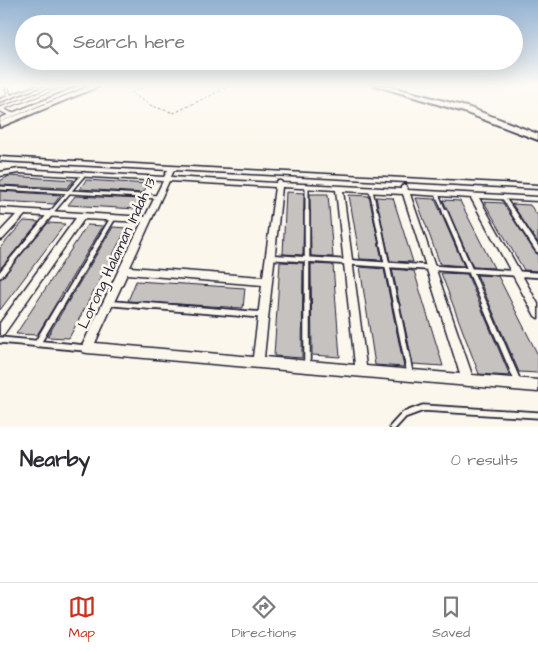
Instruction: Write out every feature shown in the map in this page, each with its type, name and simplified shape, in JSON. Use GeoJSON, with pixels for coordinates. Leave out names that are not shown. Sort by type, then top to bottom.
{"type":"FeatureCollection","features":[{"type":"Feature","properties":{"kind":"main road"},"geometry":{"type":"LineString","coordinates":[[0,125],[44,105]]}},
{"type":"Feature","properties":{"kind":"main road"},"geometry":{"type":"LineString","coordinates":[[449,105],[538,137]]}},
{"type":"Feature","properties":{"kind":"street"},"geometry":{"type":"LineString","coordinates":[[0,120],[39,105]]}},
{"type":"Feature","properties":{"kind":"street"},"geometry":{"type":"LineString","coordinates":[[0,109],[12,116]]}},
{"type":"Feature","properties":{"kind":"street"},"geometry":{"type":"LineString","coordinates":[[0,174],[19,171],[84,174],[170,174],[281,175],[534,187],[538,198],[279,185],[170,174],[2,161]]}},
{"type":"Feature","properties":{"kind":"street","name":"Lorong Halaman Indah 13"},"geometry":{"type":"LineString","coordinates":[[87,348],[170,174]]}},
{"type":"Feature","properties":{"kind":"street"},"geometry":{"type":"LineString","coordinates":[[258,362],[266,281],[281,175]]}},
{"type":"Feature","properties":{"kind":"street"},"geometry":{"type":"LineString","coordinates":[[402,181],[468,380]]}},
{"type":"Feature","properties":{"kind":"street"},"geometry":{"type":"LineString","coordinates":[[339,188],[361,370]]}},
{"type":"Feature","properties":{"kind":"street"},"geometry":{"type":"LineString","coordinates":[[474,196],[538,313]]}},
{"type":"Feature","properties":{"kind":"street"},"geometry":{"type":"LineString","coordinates":[[0,211],[148,220]]}},
{"type":"Feature","properties":{"kind":"street"},"geometry":{"type":"LineString","coordinates":[[0,237],[23,212]]}},
{"type":"Feature","properties":{"kind":"street"},"geometry":{"type":"LineString","coordinates":[[0,332],[82,216]]}},
{"type":"Feature","properties":{"kind":"street"},"geometry":{"type":"LineString","coordinates":[[124,270],[266,281]]}},
{"type":"Feature","properties":{"kind":"street"},"geometry":{"type":"LineString","coordinates":[[87,348],[538,386]]}},
{"type":"Feature","properties":{"kind":"lane"},"geometry":{"type":"LineString","coordinates":[[0,275],[84,174]]}},
{"type":"Feature","properties":{"kind":"lane"},"geometry":{"type":"LineString","coordinates":[[307,186],[308,366]]}},
{"type":"Feature","properties":{"kind":"lane"},"geometry":{"type":"LineString","coordinates":[[0,188],[159,197]]}},
{"type":"Feature","properties":{"kind":"lane"},"geometry":{"type":"LineString","coordinates":[[371,190],[410,375]]}},
{"type":"Feature","properties":{"kind":"lane"},"geometry":{"type":"LineString","coordinates":[[436,194],[519,384]]}},
{"type":"Feature","properties":{"kind":"lane"},"geometry":{"type":"LineString","coordinates":[[503,197],[538,250]]}},
{"type":"Feature","properties":{"kind":"lane"},"geometry":{"type":"LineString","coordinates":[[37,344],[113,218]]}},
{"type":"Feature","properties":{"kind":"lane"},"geometry":{"type":"LineString","coordinates":[[269,257],[538,274]]}},
{"type":"Feature","properties":{"kind":"lane"},"geometry":{"type":"LineString","coordinates":[[109,303],[263,315]]}},
{"type":"Feature","properties":{"kind":"lane"},"geometry":{"type":"LineString","coordinates":[[0,340],[87,348]]}},
{"type":"Feature","properties":{"kind":"lane"},"geometry":{"type":"LineString","coordinates":[[392,427],[404,415],[423,408],[538,415]]}},
{"type":"Feature","properties":{"kind":"path"},"geometry":{"type":"LineString","coordinates":[[150,105],[174,113],[191,105]]}},
{"type":"Feature","properties":{"kind":"building"},"geometry":{"type":"Polygon","coordinates":[[[9,176],[74,180],[67,188],[0,185],[0,181],[9,176]]]}},
{"type":"Feature","properties":{"kind":"building"},"geometry":{"type":"Polygon","coordinates":[[[86,180],[148,184],[143,193],[80,189],[86,180]]]}},
{"type":"Feature","properties":{"kind":"building"},"geometry":{"type":"Polygon","coordinates":[[[0,191],[61,195],[54,204],[0,201],[0,191]]]}},
{"type":"Feature","properties":{"kind":"building"},"geometry":{"type":"Polygon","coordinates":[[[286,192],[304,193],[303,255],[283,254],[286,192]]]}},
{"type":"Feature","properties":{"kind":"building"},"geometry":{"type":"Polygon","coordinates":[[[310,194],[328,194],[333,257],[311,256],[310,194]]]}},
{"type":"Feature","properties":{"kind":"building"},"geometry":{"type":"Polygon","coordinates":[[[349,195],[369,196],[382,260],[360,259],[349,195]]]}},
{"type":"Feature","properties":{"kind":"building"},"geometry":{"type":"Polygon","coordinates":[[[75,196],[141,199],[136,209],[68,205],[75,196]]]}},
{"type":"Feature","properties":{"kind":"building"},"geometry":{"type":"Polygon","coordinates":[[[376,197],[393,198],[413,262],[390,261],[376,197]]]}},
{"type":"Feature","properties":{"kind":"building"},"geometry":{"type":"Polygon","coordinates":[[[416,198],[435,199],[464,266],[440,264],[416,198]]]}},
{"type":"Feature","properties":{"kind":"building"},"geometry":{"type":"Polygon","coordinates":[[[443,200],[460,201],[494,268],[473,267],[443,200]]]}},
{"type":"Feature","properties":{"kind":"building"},"geometry":{"type":"Polygon","coordinates":[[[484,202],[503,203],[538,254],[538,271],[524,270],[484,202]]]}},
{"type":"Feature","properties":{"kind":"building"},"geometry":{"type":"Polygon","coordinates":[[[512,204],[530,205],[538,216],[538,243],[512,204]]]}},
{"type":"Feature","properties":{"kind":"building"},"geometry":{"type":"Polygon","coordinates":[[[24,221],[39,222],[0,269],[0,248],[24,221]]]}},
{"type":"Feature","properties":{"kind":"building"},"geometry":{"type":"Polygon","coordinates":[[[48,223],[65,224],[0,310],[0,279],[48,223]]]}},
{"type":"Feature","properties":{"kind":"building"},"geometry":{"type":"Polygon","coordinates":[[[87,225],[103,226],[37,335],[16,334],[87,225]]]}},
{"type":"Feature","properties":{"kind":"building"},"geometry":{"type":"Polygon","coordinates":[[[113,227],[127,228],[69,338],[47,337],[113,227]]]}},
{"type":"Feature","properties":{"kind":"building"},"geometry":{"type":"Polygon","coordinates":[[[280,262],[303,263],[302,358],[274,356],[280,262]]]}},
{"type":"Feature","properties":{"kind":"building"},"geometry":{"type":"Polygon","coordinates":[[[311,264],[333,265],[340,357],[312,355],[311,264]]]}},
{"type":"Feature","properties":{"kind":"building"},"geometry":{"type":"Polygon","coordinates":[[[360,267],[384,269],[404,367],[375,365],[360,267]]]}},
{"type":"Feature","properties":{"kind":"building"},"geometry":{"type":"Polygon","coordinates":[[[392,269],[414,271],[443,366],[413,364],[392,269]]]}},
{"type":"Feature","properties":{"kind":"building"},"geometry":{"type":"Polygon","coordinates":[[[441,273],[467,274],[510,376],[479,374],[441,273]]]}},
{"type":"Feature","properties":{"kind":"building"},"geometry":{"type":"Polygon","coordinates":[[[477,275],[498,276],[538,355],[538,373],[519,372],[477,275]]]}},
{"type":"Feature","properties":{"kind":"building"},"geometry":{"type":"Polygon","coordinates":[[[136,281],[245,288],[243,308],[128,301],[136,281]]]}}]}
